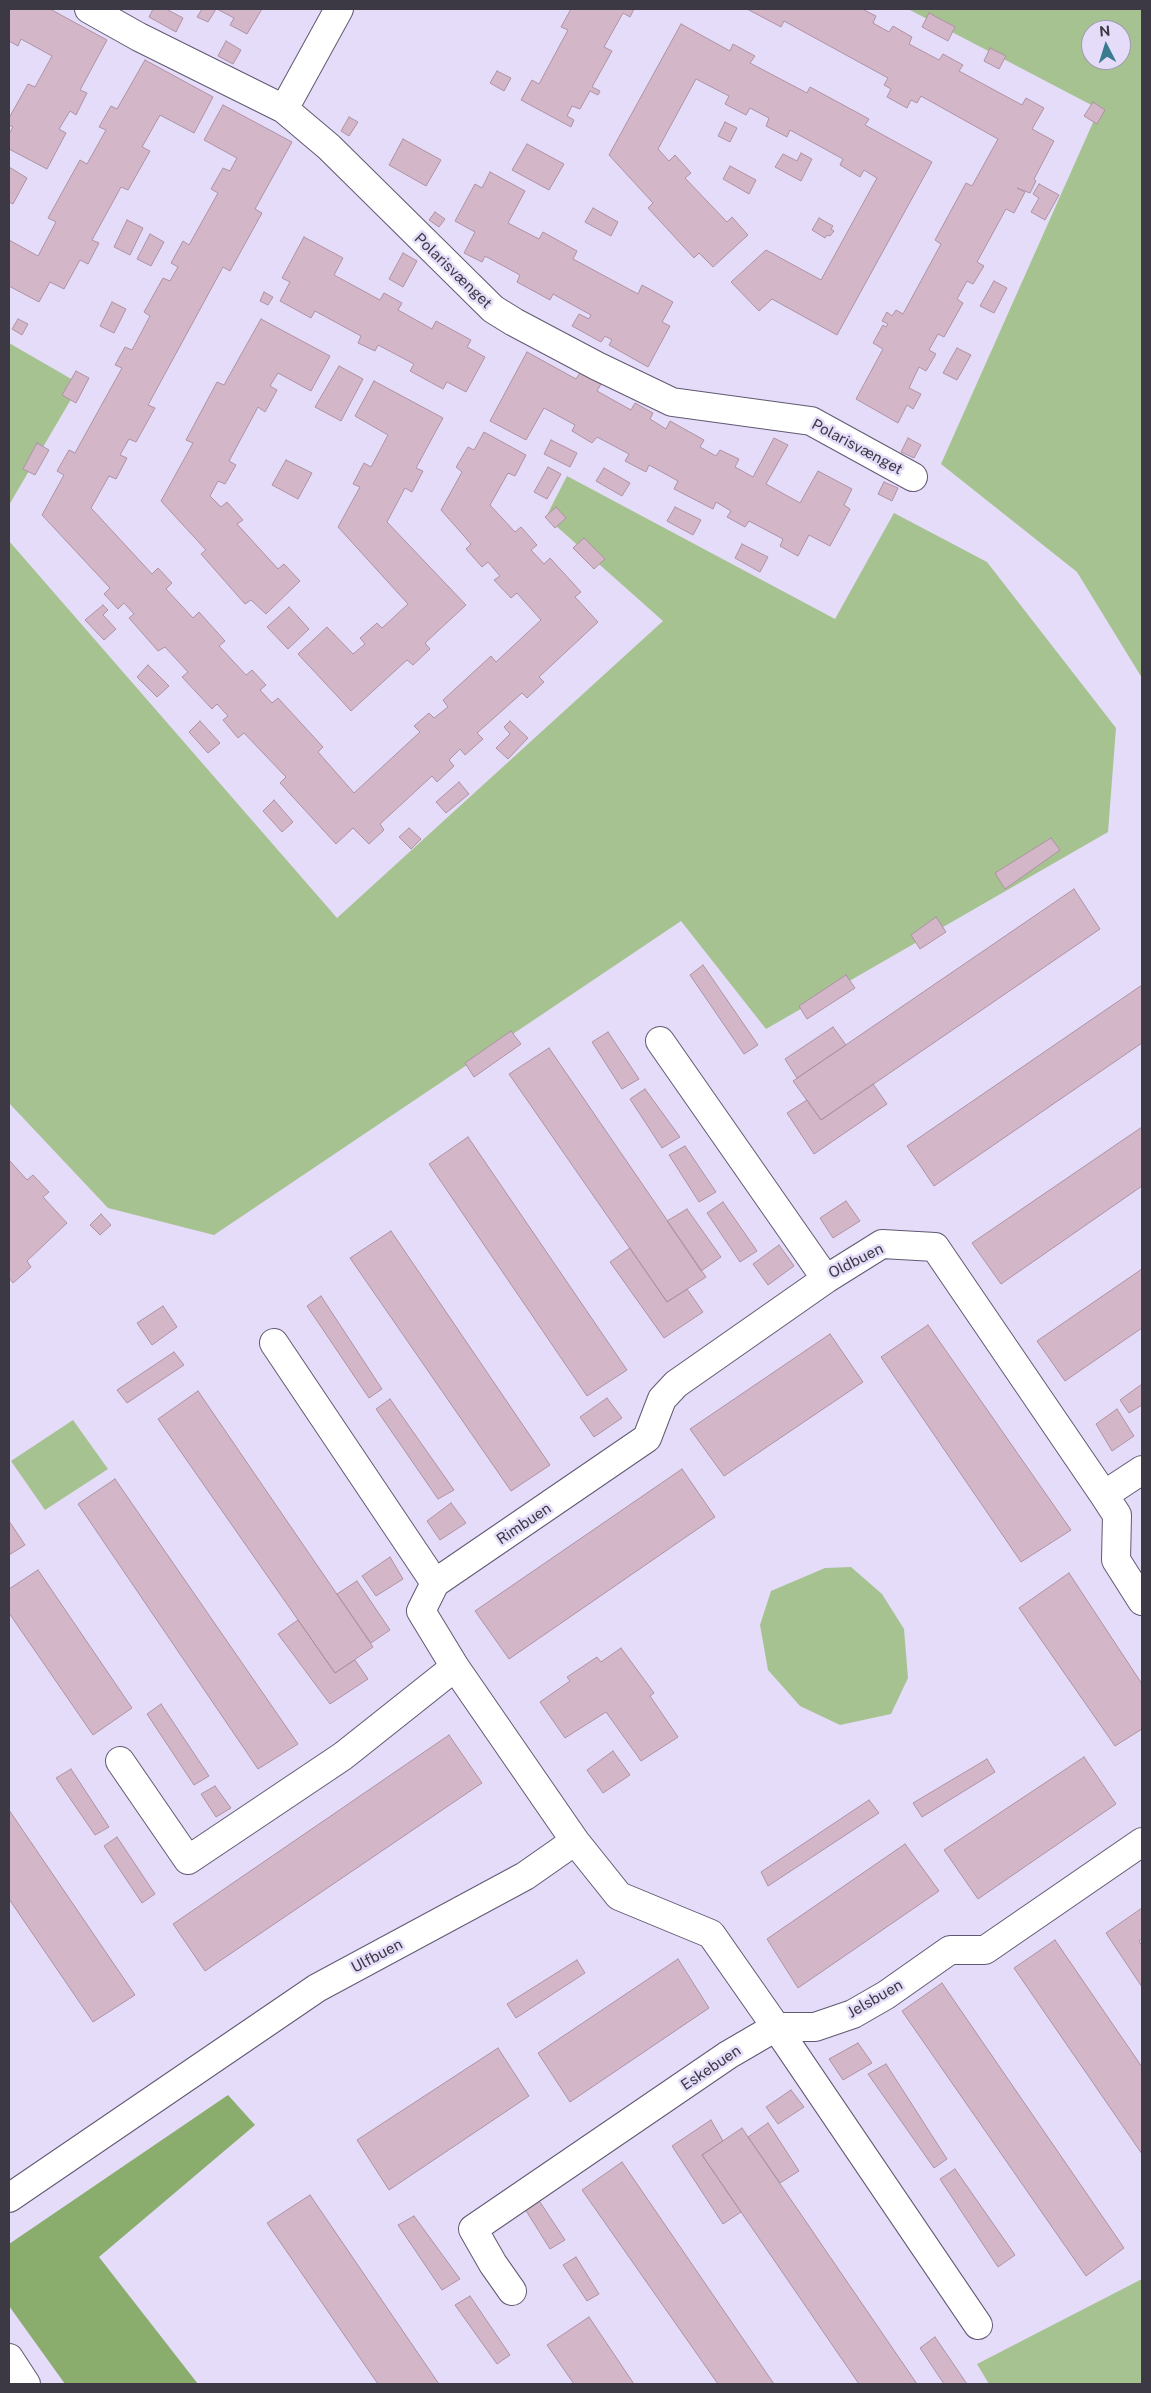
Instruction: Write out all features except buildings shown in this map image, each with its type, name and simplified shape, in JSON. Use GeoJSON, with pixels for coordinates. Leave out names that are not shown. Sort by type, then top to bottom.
{"type":"FeatureCollection","features":[{"type":"Feature","properties":{"kind":"street","name":"Polarisvænget"},"geometry":{"type":"LineString","coordinates":[[89,9],[139,37],[284,109],[329,147],[493,309],[514,322],[596,366],[672,402],[811,421],[913,477]]}},
{"type":"Feature","properties":{"kind":"street"},"geometry":{"type":"LineString","coordinates":[[284,109],[339,9]]}},
{"type":"Feature","properties":{"kind":"street","name":"Oldbuen"},"geometry":{"type":"LineString","coordinates":[[660,1041],[826,1279],[882,1244],[935,1247],[1104,1495]]}},
{"type":"Feature","properties":{"kind":"street","name":"Rimbuen"},"geometry":{"type":"LineString","coordinates":[[435,1583],[647,1438],[662,1399],[676,1384],[826,1279]]}},
{"type":"Feature","properties":{"kind":"street"},"geometry":{"type":"LineString","coordinates":[[274,1343],[435,1583],[421,1612],[455,1667],[575,1841],[619,1896],[711,1934],[978,2325]]}},
{"type":"Feature","properties":{"kind":"street"},"geometry":{"type":"LineString","coordinates":[[1142,1470],[1104,1495],[1117,1515],[1116,1560],[1142,1601]]}},
{"type":"Feature","properties":{"kind":"street"},"geometry":{"type":"LineString","coordinates":[[120,1761],[188,1860],[343,1756],[455,1667]]}},
{"type":"Feature","properties":{"kind":"street","name":"Ulfbuen"},"geometry":{"type":"LineString","coordinates":[[9,2198],[317,1988],[525,1876],[575,1841]]}},
{"type":"Feature","properties":{"kind":"street","name":"Jelsbuen"},"geometry":{"type":"LineString","coordinates":[[776,2027],[815,2027],[853,2014],[886,1995],[950,1950],[985,1950],[1142,1842]]}},
{"type":"Feature","properties":{"kind":"street","name":"Eskebuen"},"geometry":{"type":"LineString","coordinates":[[512,2291],[493,2264],[473,2229],[728,2055],[776,2027]]}},
{"type":"Feature","properties":{"kind":"street"},"geometry":{"type":"LineString","coordinates":[[9,2358],[26,2384]]}},
{"type":"Feature","properties":{"kind":"green space"},"geometry":{"type":"Polygon","coordinates":[[[908,9],[1142,9],[1142,678],[1077,572],[941,464],[1099,109],[908,9]]]}},
{"type":"Feature","properties":{"kind":"green space"},"geometry":{"type":"Polygon","coordinates":[[[9,343],[80,384],[9,505],[9,343]]]}},
{"type":"Feature","properties":{"kind":"green space"},"geometry":{"type":"Polygon","coordinates":[[[567,476],[835,619],[894,513],[987,562],[1116,728],[1108,832],[766,1029],[681,921],[214,1235],[108,1208],[9,1103],[9,541],[337,918],[663,621],[546,517],[567,476]]]}},
{"type":"Feature","properties":{"kind":"green space"},"geometry":{"type":"Polygon","coordinates":[[[73,1420],[108,1469],[45,1510],[11,1461],[73,1420]]]}},
{"type":"Feature","properties":{"kind":"green space"},"geometry":{"type":"Polygon","coordinates":[[[851,1567],[882,1594],[904,1629],[908,1678],[891,1714],[840,1725],[800,1706],[768,1670],[760,1625],[771,1591],[825,1568],[851,1567]]]}},
{"type":"Feature","properties":{"kind":"green space"},"geometry":{"type":"Polygon","coordinates":[[[228,2095],[255,2125],[99,2257],[198,2384],[65,2384],[9,2306],[9,2244],[228,2095]]]}},
{"type":"Feature","properties":{"kind":"green space"},"geometry":{"type":"Polygon","coordinates":[[[1142,2279],[1142,2384],[989,2384],[977,2364],[1142,2279]]]}}]}
